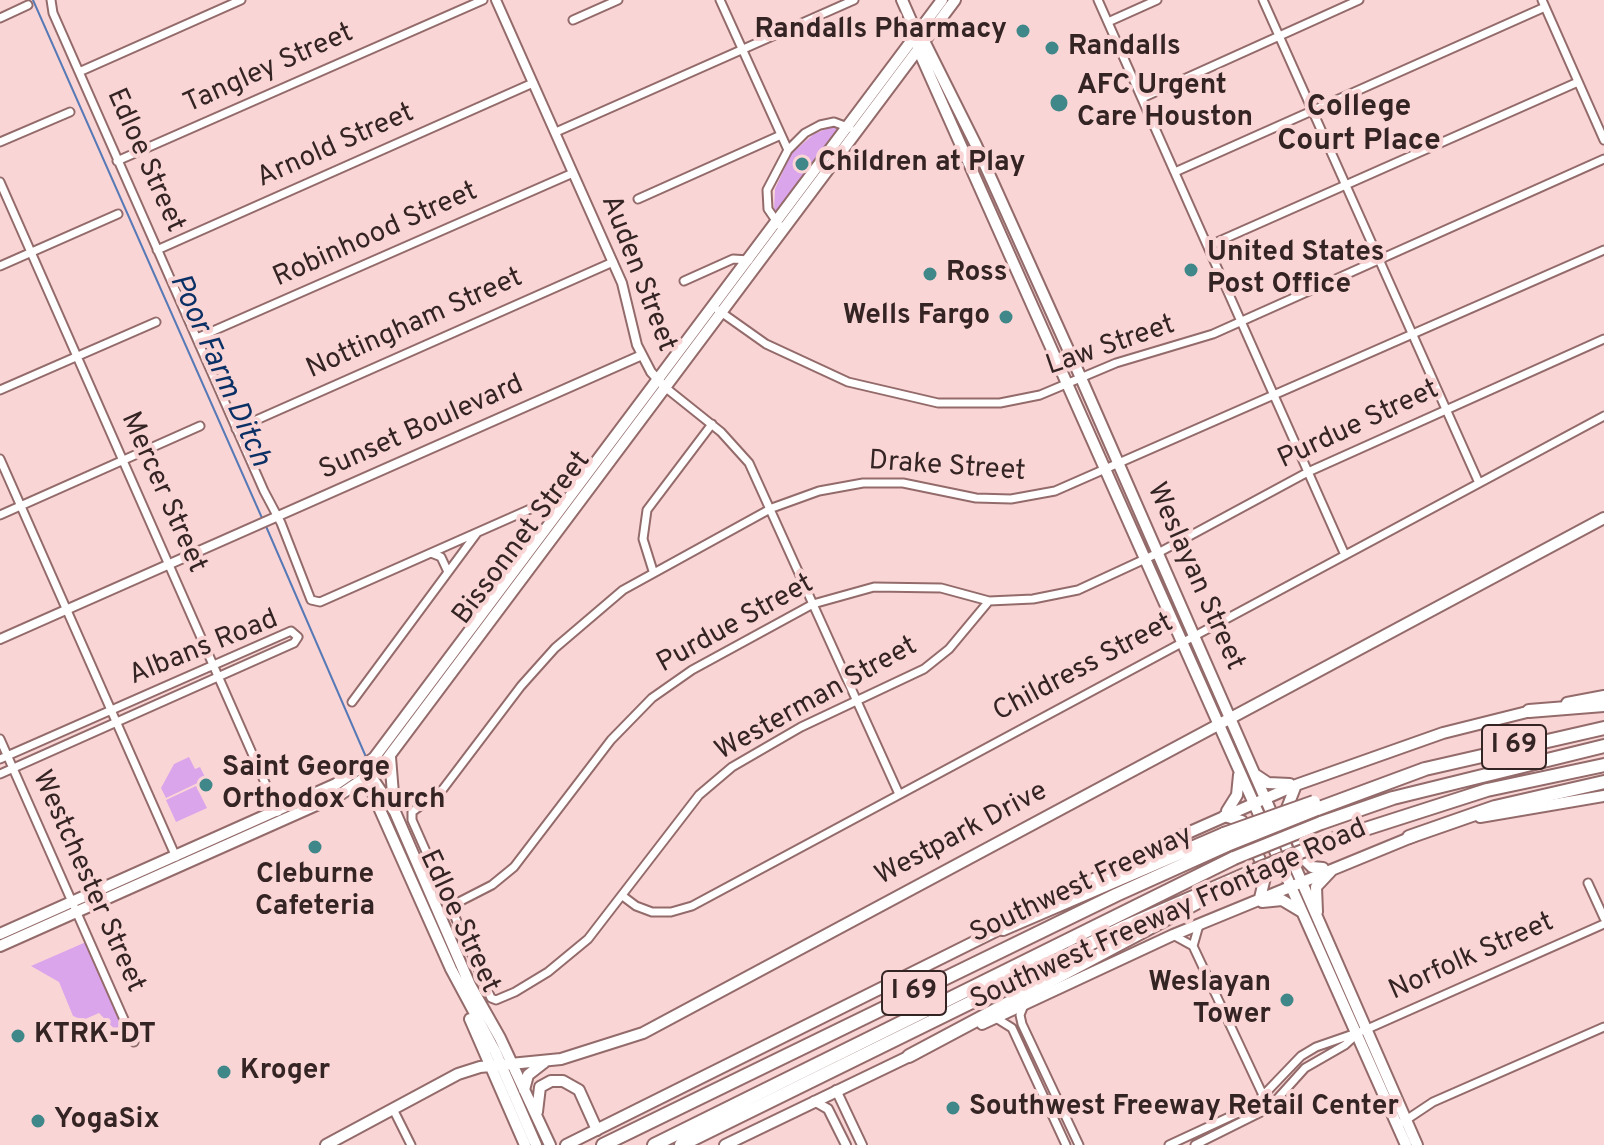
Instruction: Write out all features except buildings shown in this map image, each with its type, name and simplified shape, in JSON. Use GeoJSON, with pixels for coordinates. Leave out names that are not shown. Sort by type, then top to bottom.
{"type":"FeatureCollection","features":[{"type":"Feature","properties":{"kind":"highway"},"geometry":{"type":"LineString","coordinates":[[1529,711],[1604,705]]}},
{"type":"Feature","properties":{"kind":"highway","name":"I 69"},"geometry":{"type":"LineString","coordinates":[[1226,839],[1425,769],[1604,728]]}},
{"type":"Feature","properties":{"kind":"highway"},"geometry":{"type":"LineString","coordinates":[[643,1145],[1234,858],[1321,823],[1419,790],[1604,746]]}},
{"type":"Feature","properties":{"kind":"highway","name":"Southwest Freeway"},"geometry":{"type":"LineString","coordinates":[[681,1145],[1124,927],[1241,876],[1328,841],[1487,790],[1604,765]]}},
{"type":"Feature","properties":{"kind":"highway"},"geometry":{"type":"LineString","coordinates":[[1409,837],[1495,807],[1604,782]]}},
{"type":"Feature","properties":{"kind":"highway"},"geometry":{"type":"LineString","coordinates":[[1003,929],[1226,839]]}},
{"type":"Feature","properties":{"kind":"highway","name":"Southwest Freeway"},"geometry":{"type":"LineString","coordinates":[[603,1145],[1226,839]]}},
{"type":"Feature","properties":{"kind":"highway"},"geometry":{"type":"LineString","coordinates":[[909,1056],[1196,904],[1214,888]]}},
{"type":"Feature","properties":{"kind":"highway"},"geometry":{"type":"LineString","coordinates":[[654,1145],[1000,972]]}},
{"type":"Feature","properties":{"kind":"main road","name":"Weslayan Street"},"geometry":{"type":"LineString","coordinates":[[902,0],[976,145],[1068,384],[1253,802],[1318,922],[1361,1031]]}},
{"type":"Feature","properties":{"kind":"main road","name":"Bissonnet Street"},"geometry":{"type":"LineString","coordinates":[[921,36],[942,0]]}},
{"type":"Feature","properties":{"kind":"main road","name":"Bissonnet Street"},"geometry":{"type":"LineString","coordinates":[[178,862],[278,811],[366,775],[384,747],[463,650],[921,36],[955,0]]}},
{"type":"Feature","properties":{"kind":"main road","name":"Weslayan Street"},"geometry":{"type":"LineString","coordinates":[[921,36],[918,49],[964,150],[1081,378],[1255,774],[1296,882],[1304,914],[1402,1123],[1417,1145]]}},
{"type":"Feature","properties":{"kind":"main road","name":"Bissonnet Street"},"geometry":{"type":"LineString","coordinates":[[851,129],[918,49]]}},
{"type":"Feature","properties":{"kind":"main road"},"geometry":{"type":"LineString","coordinates":[[964,150],[976,145]]}},
{"type":"Feature","properties":{"kind":"main road","name":"Westpark Drive"},"geometry":{"type":"LineString","coordinates":[[326,1145],[458,1074],[592,1052],[643,1033],[1604,518]]}},
{"type":"Feature","properties":{"kind":"main road","name":"Bissonnet Street"},"geometry":{"type":"LineString","coordinates":[[0,934],[278,823],[366,775],[390,757],[463,650]]}},
{"type":"Feature","properties":{"kind":"main road","name":"Southwest Freeway Frontage Road"},"geometry":{"type":"LineString","coordinates":[[566,1145],[1253,802],[1443,733],[1604,696]]}},
{"type":"Feature","properties":{"kind":"main road","name":"Edloe Street"},"geometry":{"type":"LineString","coordinates":[[390,757],[395,812]]}},
{"type":"Feature","properties":{"kind":"main road"},"geometry":{"type":"LineString","coordinates":[[1239,770],[1237,795],[1223,816],[1242,821],[1266,873],[1260,898]]}},
{"type":"Feature","properties":{"kind":"main road"},"geometry":{"type":"LineString","coordinates":[[1255,774],[1268,783],[1296,785],[1287,808],[1303,858],[1317,869],[1335,866]]}},
{"type":"Feature","properties":{"kind":"main road","name":"Edloe Street"},"geometry":{"type":"LineString","coordinates":[[366,775],[395,812],[475,995],[501,1065],[524,1090],[535,1121],[536,1145]]}},
{"type":"Feature","properties":{"kind":"main road","name":"Edloe Street"},"geometry":{"type":"LineString","coordinates":[[366,775],[459,987],[501,1065],[550,1145]]}},
{"type":"Feature","properties":{"kind":"main road","name":"Southwest Freeway Frontage Road"},"geometry":{"type":"LineString","coordinates":[[725,1145],[836,1090],[1173,935],[1335,866],[1409,837],[1495,814],[1604,796]]}},
{"type":"Feature","properties":{"kind":"main road"},"geometry":{"type":"LineString","coordinates":[[1318,922],[1316,887],[1335,866]]}},
{"type":"Feature","properties":{"kind":"main road"},"geometry":{"type":"LineString","coordinates":[[1244,906],[1282,900],[1304,914]]}},
{"type":"Feature","properties":{"kind":"main road","name":"Bissonnet Street"},"geometry":{"type":"LineString","coordinates":[[0,946],[74,907]]}},
{"type":"Feature","properties":{"kind":"main road"},"geometry":{"type":"LineString","coordinates":[[429,919],[440,915]]}},
{"type":"Feature","properties":{"kind":"main road"},"geometry":{"type":"LineString","coordinates":[[524,1090],[528,1075],[548,1060]]}},
{"type":"Feature","properties":{"kind":"main road"},"geometry":{"type":"LineString","coordinates":[[501,1065],[525,1145]]}},
{"type":"Feature","properties":{"kind":"main road"},"geometry":{"type":"LineString","coordinates":[[535,1121],[538,1090],[547,1082],[559,1080],[579,1090],[597,1130]]}},
{"type":"Feature","properties":{"kind":"main road","name":"Weslayan Street"},"geometry":{"type":"LineString","coordinates":[[1402,1123],[1406,1145]]}},
{"type":"Feature","properties":{"kind":"main road"},"geometry":{"type":"LineString","coordinates":[[732,1145],[750,1132]]}},
{"type":"Feature","properties":{"kind":"street","name":"Edloe Street"},"geometry":{"type":"LineString","coordinates":[[51,0],[53,13],[117,161],[313,602]]}},
{"type":"Feature","properties":{"kind":"street"},"geometry":{"type":"LineString","coordinates":[[79,72],[241,0]]}},
{"type":"Feature","properties":{"kind":"street","name":"Tangley Street"},"geometry":{"type":"LineString","coordinates":[[117,161],[483,0]]}},
{"type":"Feature","properties":{"kind":"street","name":"Auden Street"},"geometry":{"type":"LineString","coordinates":[[496,0],[613,262],[642,355],[662,384],[712,424],[749,463],[899,794]]}},
{"type":"Feature","properties":{"kind":"street"},"geometry":{"type":"LineString","coordinates":[[573,20],[618,0]]}},
{"type":"Feature","properties":{"kind":"street"},"geometry":{"type":"LineString","coordinates":[[720,0],[788,150]]}},
{"type":"Feature","properties":{"kind":"street"},"geometry":{"type":"LineString","coordinates":[[556,132],[854,0]]}},
{"type":"Feature","properties":{"kind":"street"},"geometry":{"type":"LineString","coordinates":[[1098,0],[1345,555]]}},
{"type":"Feature","properties":{"kind":"street"},"geometry":{"type":"LineString","coordinates":[[1108,22],[1157,0]]}},
{"type":"Feature","properties":{"kind":"street"},"geometry":{"type":"LineString","coordinates":[[1263,0],[1479,483]]}},
{"type":"Feature","properties":{"kind":"street"},"geometry":{"type":"LineString","coordinates":[[1142,98],[1359,0]]}},
{"type":"Feature","properties":{"kind":"street"},"geometry":{"type":"LineString","coordinates":[[1175,172],[1543,4],[1604,140]]}},
{"type":"Feature","properties":{"kind":"street"},"geometry":{"type":"LineString","coordinates":[[0,18],[28,5]]}},
{"type":"Feature","properties":{"kind":"street"},"geometry":{"type":"LineString","coordinates":[[1208,246],[1578,82]]}},
{"type":"Feature","properties":{"kind":"street","name":"Arnold Street"},"geometry":{"type":"LineString","coordinates":[[157,250],[533,83]]}},
{"type":"Feature","properties":{"kind":"street"},"geometry":{"type":"LineString","coordinates":[[0,142],[70,112]]}},
{"type":"Feature","properties":{"kind":"street"},"geometry":{"type":"LineString","coordinates":[[779,226],[768,209],[767,190],[788,150],[805,133],[820,125],[834,122],[851,129]]}},
{"type":"Feature","properties":{"kind":"street"},"geometry":{"type":"LineString","coordinates":[[638,199],[781,135]]}},
{"type":"Feature","properties":{"kind":"street","name":"Law Street"},"geometry":{"type":"LineString","coordinates":[[718,309],[766,344],[848,382],[911,398],[968,405],[1000,403],[1068,384],[1241,322],[1604,159]]}},
{"type":"Feature","properties":{"kind":"street","name":"Robinhood Street"},"geometry":{"type":"LineString","coordinates":[[197,338],[573,173]]}},
{"type":"Feature","properties":{"kind":"street","name":"Mercer Street"},"geometry":{"type":"LineString","coordinates":[[0,182],[278,811],[278,823]]}},
{"type":"Feature","properties":{"kind":"street"},"geometry":{"type":"LineString","coordinates":[[0,266],[118,214]]}},
{"type":"Feature","properties":{"kind":"street","name":"Drake Street"},"geometry":{"type":"LineString","coordinates":[[411,817],[414,810],[443,789],[555,648],[600,607],[653,571],[772,508],[819,491],[874,483],[922,485],[976,498],[1020,498],[1055,491],[1604,250]]}},
{"type":"Feature","properties":{"kind":"street"},"geometry":{"type":"LineString","coordinates":[[684,281],[733,259],[753,261]]}},
{"type":"Feature","properties":{"kind":"street","name":"Nottingham Street"},"geometry":{"type":"LineString","coordinates":[[236,429],[613,262]]}},
{"type":"Feature","properties":{"kind":"street"},"geometry":{"type":"LineString","coordinates":[[0,390],[156,322]]}},
{"type":"Feature","properties":{"kind":"street","name":"Purdue Street"},"geometry":{"type":"LineString","coordinates":[[451,906],[492,885],[514,867],[611,740],[652,698],[692,670],[813,604],[874,587],[941,588],[989,601],[1065,594],[1158,553],[1308,472],[1604,339]]}},
{"type":"Feature","properties":{"kind":"street","name":"Sunset Boulevard"},"geometry":{"type":"LineString","coordinates":[[0,639],[642,355]]}},
{"type":"Feature","properties":{"kind":"street","name":"Childress Street"},"geometry":{"type":"LineString","coordinates":[[624,897],[652,912],[685,909],[1604,416]]}},
{"type":"Feature","properties":{"kind":"street"},"geometry":{"type":"LineString","coordinates":[[653,571],[643,539],[647,510],[712,424]]}},
{"type":"Feature","properties":{"kind":"street"},"geometry":{"type":"LineString","coordinates":[[0,515],[200,426]]}},
{"type":"Feature","properties":{"kind":"street"},"geometry":{"type":"LineString","coordinates":[[0,459],[178,862]]}},
{"type":"Feature","properties":{"kind":"street","name":"Albans Road"},"geometry":{"type":"LineString","coordinates":[[313,602],[546,502]]}},
{"type":"Feature","properties":{"kind":"street"},"geometry":{"type":"LineString","coordinates":[[352,702],[478,532]]}},
{"type":"Feature","properties":{"kind":"street"},"geometry":{"type":"LineString","coordinates":[[431,553],[441,557],[448,572]]}},
{"type":"Feature","properties":{"kind":"street","name":"Westerman Street"},"geometry":{"type":"LineString","coordinates":[[496,1000],[515,992],[568,956],[606,921],[699,795],[732,767],[855,700],[911,676],[935,661],[989,601]]}},
{"type":"Feature","properties":{"kind":"street","name":"Albans Road"},"geometry":{"type":"LineString","coordinates":[[0,774],[294,643],[298,637],[291,631],[4,758]]}},
{"type":"Feature","properties":{"kind":"street","name":"Westchester Street"},"geometry":{"type":"LineString","coordinates":[[0,739],[4,758],[13,768],[134,1042]]}},
{"type":"Feature","properties":{"kind":"street","name":"Edloe Street"},"geometry":{"type":"LineString","coordinates":[[411,817],[488,994],[496,1000]]}},
{"type":"Feature","properties":{"kind":"street"},"geometry":{"type":"LineString","coordinates":[[1588,883],[1604,921]]}},
{"type":"Feature","properties":{"kind":"street","name":"Norfolk Street"},"geometry":{"type":"LineString","coordinates":[[1169,1145],[1253,1106],[1301,1056],[1604,921]]}},
{"type":"Feature","properties":{"kind":"street"},"geometry":{"type":"LineString","coordinates":[[1193,946],[1200,923]]}},
{"type":"Feature","properties":{"kind":"street"},"geometry":{"type":"LineString","coordinates":[[1173,935],[1193,946],[1269,1108]]}},
{"type":"Feature","properties":{"kind":"street"},"geometry":{"type":"LineString","coordinates":[[1024,1004],[1020,1015],[1022,1024],[1079,1145]]}},
{"type":"Feature","properties":{"kind":"street"},"geometry":{"type":"LineString","coordinates":[[994,1018],[1012,1028],[1066,1145]]}},
{"type":"Feature","properties":{"kind":"street"},"geometry":{"type":"LineString","coordinates":[[1402,1123],[1433,1102],[1604,1027]]}},
{"type":"Feature","properties":{"kind":"street","name":"Norfolk Street"},"geometry":{"type":"LineString","coordinates":[[1195,1145],[1269,1108],[1305,1068],[1345,1045],[1361,1031]]}},
{"type":"Feature","properties":{"kind":"street"},"geometry":{"type":"LineString","coordinates":[[1036,1080],[1046,1076]]}},
{"type":"Feature","properties":{"kind":"street"},"geometry":{"type":"LineString","coordinates":[[836,1090],[862,1145]]}},
{"type":"Feature","properties":{"kind":"street"},"geometry":{"type":"LineString","coordinates":[[814,1101],[828,1109],[846,1145]]}},
{"type":"Feature","properties":{"kind":"street"},"geometry":{"type":"LineString","coordinates":[[393,1109],[411,1145]]}},
{"type":"Feature","properties":{"kind":"street"},"geometry":{"type":"LineString","coordinates":[[842,1135],[854,1129]]}},
{"type":"Feature","properties":{"kind":"shaded area"},"geometry":{"type":"Polygon","coordinates":[[[831,127],[840,130],[782,209],[774,211],[775,189],[791,154],[814,134],[831,127]]]}},
{"type":"Feature","properties":{"kind":"shaded area"},"geometry":{"type":"Polygon","coordinates":[[[189,757],[195,769],[200,767],[206,779],[166,798],[161,788],[174,764],[189,757]]]}},
{"type":"Feature","properties":{"kind":"shaded area"},"geometry":{"type":"Polygon","coordinates":[[[196,786],[207,808],[176,822],[166,800],[196,786]]]}},
{"type":"Feature","properties":{"kind":"shaded area"},"geometry":{"type":"Polygon","coordinates":[[[86,942],[130,1040],[127,1042],[99,1013],[83,1020],[73,1016],[59,982],[31,966],[86,942]]]}},
{"type":"Feature","properties":{"kind":"waterway","name":"Poor Farm Ditch"},"geometry":{"type":"LineString","coordinates":[[33,0],[262,518]]}},
{"type":"Feature","properties":{"kind":"waterway","name":"Poor Farm Ditch"},"geometry":{"type":"LineString","coordinates":[[265,524],[366,757]]}},
{"type":"Feature","properties":{"kind":"place","name":"Randalls Pharmacy"},"geometry":{"type":"Point","coordinates":[1023,31]}},
{"type":"Feature","properties":{"kind":"place","name":"Randalls"},"geometry":{"type":"Point","coordinates":[1052,48]}},
{"type":"Feature","properties":{"kind":"place","name":"AFC Urgent Care Houston"},"geometry":{"type":"Point","coordinates":[1059,103]}},
{"type":"Feature","properties":{"kind":"place","name":"Children at Play"},"geometry":{"type":"Point","coordinates":[802,164]}},
{"type":"Feature","properties":{"kind":"place","name":"United States Post Office"},"geometry":{"type":"Point","coordinates":[1191,270]}},
{"type":"Feature","properties":{"kind":"place","name":"Ross"},"geometry":{"type":"Point","coordinates":[930,274]}},
{"type":"Feature","properties":{"kind":"place","name":"Wells Fargo"},"geometry":{"type":"Point","coordinates":[1006,317]}},
{"type":"Feature","properties":{"kind":"place","name":"Saint George Orthodox Church"},"geometry":{"type":"Point","coordinates":[206,785]}},
{"type":"Feature","properties":{"kind":"place","name":"Cleburne Cafeteria"},"geometry":{"type":"Point","coordinates":[315,847]}},
{"type":"Feature","properties":{"kind":"place","name":"Weslayan Tower"},"geometry":{"type":"Point","coordinates":[1287,1000]}},
{"type":"Feature","properties":{"kind":"place","name":"KTRK-DT"},"geometry":{"type":"Point","coordinates":[18,1036]}},
{"type":"Feature","properties":{"kind":"place","name":"Kroger"},"geometry":{"type":"Point","coordinates":[224,1072]}},
{"type":"Feature","properties":{"kind":"place","name":"Southwest Freeway Retail Center"},"geometry":{"type":"Point","coordinates":[953,1108]}},
{"type":"Feature","properties":{"kind":"place","name":"YogaSix"},"geometry":{"type":"Point","coordinates":[38,1121]}},
{"type":"Feature","properties":{"kind":"district","name":"College Court Place"},"geometry":{"type":"Point","coordinates":[1359,126]}}]}
